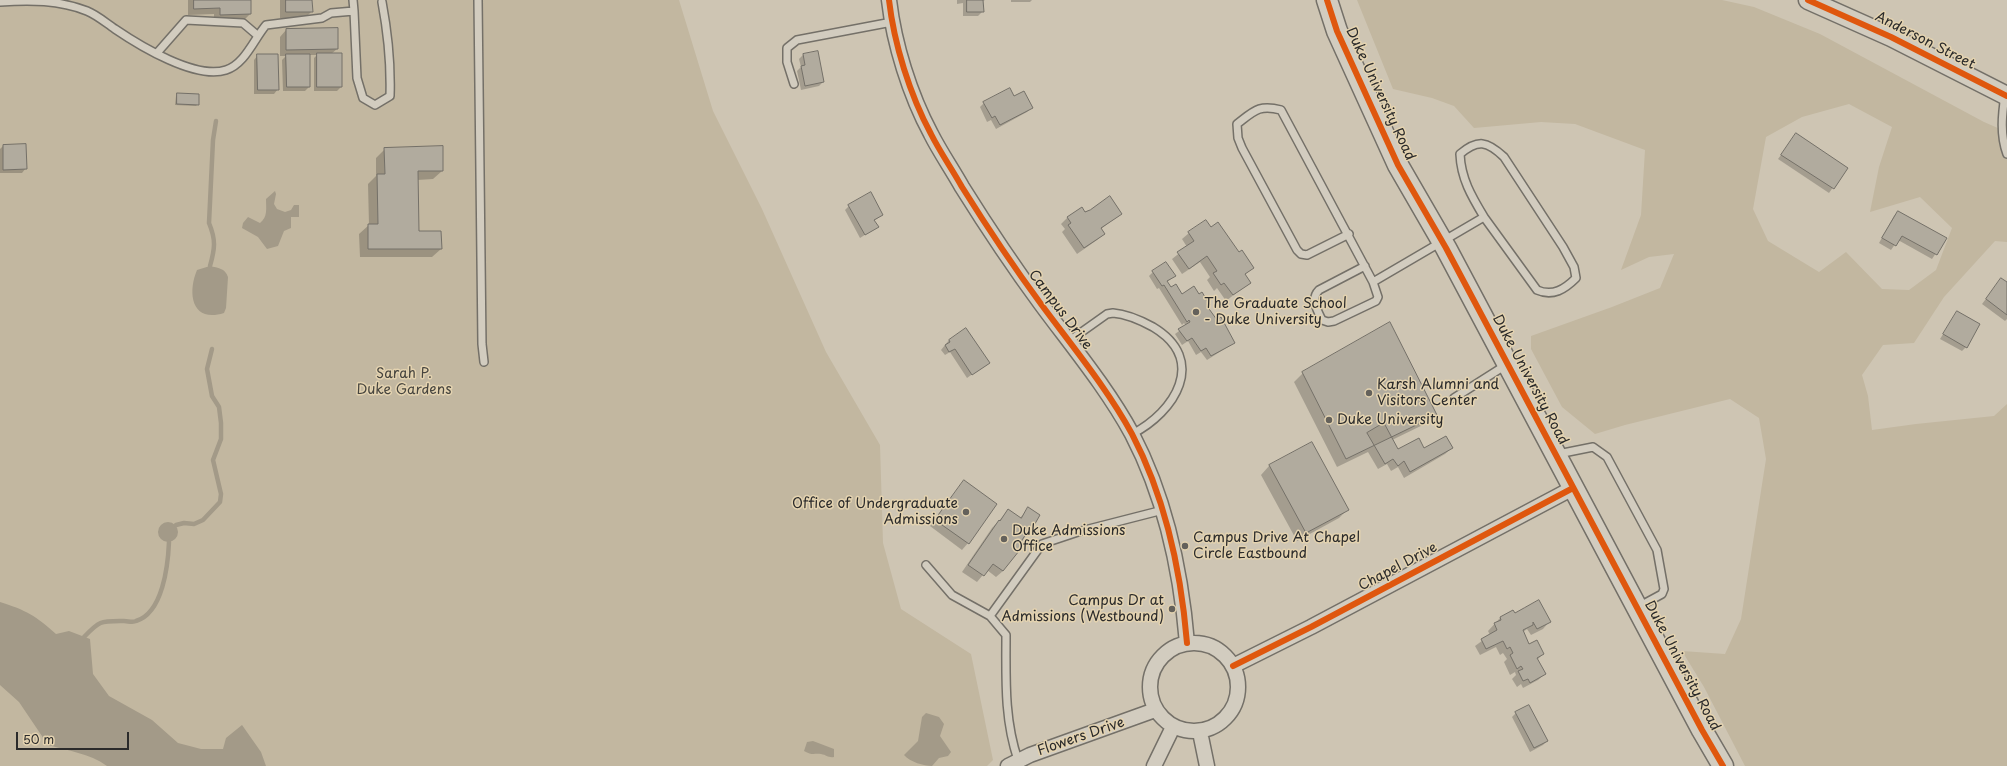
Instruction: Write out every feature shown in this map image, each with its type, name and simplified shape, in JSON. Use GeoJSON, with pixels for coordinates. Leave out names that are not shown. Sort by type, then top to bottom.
{"type":"FeatureCollection","features":[{"type":"Feature","properties":{"kind":"main road","name":"Duke University Road"},"geometry":{"type":"LineString","coordinates":[[1327,0],[1337,31],[1398,165],[1442,241],[1702,730],[1723,766]]}},
{"type":"Feature","properties":{"kind":"street","name":"Campus Drive"},"geometry":{"type":"LineString","coordinates":[[889,0],[892,22],[915,99],[931,135],[1012,265],[1069,341],[1132,434],[1148,470],[1163,510],[1176,560],[1184,610],[1187,643]]}},
{"type":"Feature","properties":{"kind":"street","name":"Anderson Street"},"geometry":{"type":"LineString","coordinates":[[1808,0],[1891,37],[2006,96]]}},
{"type":"Feature","properties":{"kind":"street","name":"Chapel Drive"},"geometry":{"type":"LineString","coordinates":[[1233,666],[1311,627],[1573,488]]}},
{"type":"Feature","properties":{"kind":"street"},"geometry":{"type":"LineString","coordinates":[[1187,643],[1200,643],[1214,647],[1225,655],[1233,666],[1238,680],[1238,694],[1234,708],[1225,719],[1214,727],[1200,732],[1187,732],[1174,727],[1163,720],[1155,710],[1150,697],[1149,682],[1153,668],[1162,656],[1173,647],[1187,643]]}},
{"type":"Feature","properties":{"kind":"street","name":"Flowers Drive"},"geometry":{"type":"LineString","coordinates":[[1013,763],[1155,710]]}},
{"type":"Feature","properties":{"kind":"street"},"geometry":{"type":"LineString","coordinates":[[1154,766],[1174,727]]}},
{"type":"Feature","properties":{"kind":"street"},"geometry":{"type":"LineString","coordinates":[[1200,732],[1207,766]]}},
{"type":"Feature","properties":{"kind":"lane"},"geometry":{"type":"LineString","coordinates":[[0,2],[32,0],[63,2],[88,11],[144,48],[204,72],[227,70],[241,60],[257,35],[266,25],[322,18],[331,13],[354,11]]}},
{"type":"Feature","properties":{"kind":"lane"},"geometry":{"type":"LineString","coordinates":[[353,0],[358,78],[362,98],[375,105],[390,96],[390,73],[382,2]]}},
{"type":"Feature","properties":{"kind":"lane"},"geometry":{"type":"LineString","coordinates":[[478,0],[482,344],[484,362]]}},
{"type":"Feature","properties":{"kind":"lane"},"geometry":{"type":"LineString","coordinates":[[157,53],[186,20],[244,23],[257,35]]}},
{"type":"Feature","properties":{"kind":"lane"},"geometry":{"type":"LineString","coordinates":[[794,84],[787,62],[787,48],[797,40],[892,22]]}},
{"type":"Feature","properties":{"kind":"lane"},"geometry":{"type":"LineString","coordinates":[[2006,96],[2002,120],[2004,146],[2007,154]]}},
{"type":"Feature","properties":{"kind":"lane"},"geometry":{"type":"LineString","coordinates":[[1349,234],[1307,255],[1301,254],[1296,250],[1242,148],[1238,138],[1237,124],[1262,107],[1281,110],[1349,234],[1365,266],[1373,282],[1378,297],[1376,301],[1334,321],[1328,322],[1322,320],[1313,299],[1315,294],[1319,290],[1365,266]]}},
{"type":"Feature","properties":{"kind":"lane"},"geometry":{"type":"LineString","coordinates":[[1483,144],[1493,147],[1504,157],[1563,247],[1574,266],[1576,278],[1567,287],[1554,293],[1546,294],[1537,290],[1484,218],[1465,184],[1460,167],[1460,154],[1471,145],[1483,144]]}},
{"type":"Feature","properties":{"kind":"lane"},"geometry":{"type":"LineString","coordinates":[[1373,282],[1484,218]]}},
{"type":"Feature","properties":{"kind":"lane"},"geometry":{"type":"LineString","coordinates":[[1069,341],[1107,314],[1117,313],[1146,323],[1163,333],[1179,354],[1182,374],[1176,394],[1168,406],[1141,430],[1132,434]]}},
{"type":"Feature","properties":{"kind":"lane"},"geometry":{"type":"LineString","coordinates":[[1454,398],[1507,364]]}},
{"type":"Feature","properties":{"kind":"lane"},"geometry":{"type":"LineString","coordinates":[[1556,455],[1593,447],[1608,456],[1657,550],[1664,580],[1662,594],[1637,608]]}},
{"type":"Feature","properties":{"kind":"lane"},"geometry":{"type":"LineString","coordinates":[[990,616],[1042,544],[1081,531],[1163,510]]}},
{"type":"Feature","properties":{"kind":"lane"},"geometry":{"type":"LineString","coordinates":[[926,565],[952,595],[990,616],[1006,635],[1006,702],[1013,763]]}},
{"type":"Feature","properties":{"kind":"green space","name":"Sarah P. Duke Gardens"},"geometry":{"type":"Polygon","coordinates":[[[0,0],[679,0],[713,111],[762,209],[826,352],[880,445],[883,543],[901,609],[971,654],[993,760],[987,766],[0,766],[0,0]]]}},
{"type":"Feature","properties":{"kind":"green space"},"geometry":{"type":"Polygon","coordinates":[[[1357,0],[1722,0],[1754,7],[1820,34],[1984,122],[2007,132],[2007,242],[1995,241],[1944,297],[1914,343],[1883,345],[1862,375],[1868,396],[1872,430],[1994,416],[2007,404],[2007,766],[1745,766],[1704,687],[1682,651],[1725,654],[1741,619],[1766,459],[1759,418],[1730,399],[1595,434],[1562,407],[1531,349],[1531,336],[1660,288],[1674,254],[1649,257],[1621,270],[1641,215],[1645,150],[1575,124],[1541,122],[1474,128],[1454,106],[1432,98],[1393,89],[1357,0]],[[1849,104],[1802,117],[1766,137],[1753,209],[1768,241],[1819,272],[1846,252],[1882,289],[1909,290],[1936,270],[1952,228],[1920,197],[1870,212],[1879,167],[1892,127],[1849,104]]]}},
{"type":"Feature","properties":{"kind":"shaded area"},"geometry":{"type":"Polygon","coordinates":[[[275,191],[276,194],[274,204],[277,209],[285,212],[291,210],[294,205],[299,205],[299,217],[291,217],[291,228],[284,231],[278,246],[267,249],[258,237],[242,228],[243,223],[248,217],[260,223],[263,221],[266,212],[266,199],[275,191]]]}},
{"type":"Feature","properties":{"kind":"shaded area"},"geometry":{"type":"Polygon","coordinates":[[[210,266],[223,270],[228,277],[226,308],[224,313],[213,315],[205,314],[199,310],[195,304],[192,288],[197,270],[210,266]]]}},
{"type":"Feature","properties":{"kind":"shaded area"},"geometry":{"type":"Polygon","coordinates":[[[168,522],[175,525],[178,532],[175,539],[168,542],[161,539],[158,532],[161,525],[168,522]]]}},
{"type":"Feature","properties":{"kind":"shaded area"},"geometry":{"type":"Polygon","coordinates":[[[0,602],[30,614],[56,634],[69,631],[90,639],[93,674],[109,696],[152,720],[178,743],[201,749],[223,749],[226,738],[242,725],[261,752],[266,766],[107,766],[86,755],[48,745],[19,702],[0,685],[0,602]]]}},
{"type":"Feature","properties":{"kind":"shaded area"},"geometry":{"type":"Polygon","coordinates":[[[926,713],[939,717],[944,724],[940,736],[951,752],[948,756],[939,758],[932,766],[917,763],[904,755],[918,741],[922,717],[926,713]]]}},
{"type":"Feature","properties":{"kind":"shaded area"},"geometry":{"type":"Polygon","coordinates":[[[813,741],[834,749],[834,757],[821,754],[811,754],[804,751],[807,742],[813,741]]]}},
{"type":"Feature","properties":{"kind":"building"},"geometry":{"type":"Polygon","coordinates":[[[194,0],[251,0],[251,14],[220,15],[220,8],[194,9],[194,0]]]}},
{"type":"Feature","properties":{"kind":"building"},"geometry":{"type":"Polygon","coordinates":[[[286,0],[312,0],[313,12],[286,12],[286,0]]]}},
{"type":"Feature","properties":{"kind":"building"},"geometry":{"type":"Polygon","coordinates":[[[967,0],[983,0],[984,12],[967,12],[967,0]]]}},
{"type":"Feature","properties":{"kind":"building"},"geometry":{"type":"Polygon","coordinates":[[[338,28],[338,49],[286,50],[286,29],[338,28]]]}},
{"type":"Feature","properties":{"kind":"building"},"geometry":{"type":"Polygon","coordinates":[[[818,51],[824,82],[805,86],[801,66],[805,65],[803,54],[818,51]]]}},
{"type":"Feature","properties":{"kind":"building"},"geometry":{"type":"Polygon","coordinates":[[[317,53],[342,53],[342,87],[317,87],[317,53]]]}},
{"type":"Feature","properties":{"kind":"building"},"geometry":{"type":"Polygon","coordinates":[[[257,54],[278,54],[279,90],[258,90],[257,54]]]}},
{"type":"Feature","properties":{"kind":"building"},"geometry":{"type":"Polygon","coordinates":[[[286,54],[310,54],[310,87],[287,87],[286,54]]]}},
{"type":"Feature","properties":{"kind":"building"},"geometry":{"type":"Polygon","coordinates":[[[1010,88],[1014,96],[1024,91],[1033,108],[1000,125],[995,116],[992,118],[983,102],[1010,88]]]}},
{"type":"Feature","properties":{"kind":"building"},"geometry":{"type":"Polygon","coordinates":[[[177,93],[199,94],[199,105],[177,104],[177,93]]]}},
{"type":"Feature","properties":{"kind":"building"},"geometry":{"type":"Polygon","coordinates":[[[1796,133],[1848,168],[1834,189],[1781,155],[1796,133]]]}},
{"type":"Feature","properties":{"kind":"building"},"geometry":{"type":"Polygon","coordinates":[[[26,144],[27,169],[3,170],[3,145],[26,144]]]}},
{"type":"Feature","properties":{"kind":"building"},"geometry":{"type":"Polygon","coordinates":[[[443,146],[443,171],[418,171],[419,231],[441,231],[442,249],[368,249],[368,224],[378,224],[377,174],[385,174],[384,148],[443,146]]]}},
{"type":"Feature","properties":{"kind":"building"},"geometry":{"type":"Polygon","coordinates":[[[871,192],[883,215],[874,220],[879,227],[865,235],[848,205],[871,192]]]}},
{"type":"Feature","properties":{"kind":"building"},"geometry":{"type":"Polygon","coordinates":[[[1110,196],[1122,214],[1101,228],[1105,234],[1084,248],[1068,225],[1071,223],[1067,217],[1082,207],[1085,212],[1090,210],[1110,196]]]}},
{"type":"Feature","properties":{"kind":"building"},"geometry":{"type":"Polygon","coordinates":[[[1898,211],[1947,238],[1937,255],[1902,236],[1896,246],[1882,238],[1898,211]]]}},
{"type":"Feature","properties":{"kind":"building"},"geometry":{"type":"Polygon","coordinates":[[[1206,220],[1211,227],[1218,222],[1239,252],[1242,250],[1254,268],[1245,274],[1251,283],[1233,295],[1224,283],[1221,285],[1213,273],[1217,271],[1207,256],[1189,269],[1177,252],[1194,241],[1188,232],[1206,220]]]}},
{"type":"Feature","properties":{"kind":"building","name":"The Graduate School - Duke University"},"geometry":{"type":"Polygon","coordinates":[[[1166,262],[1176,276],[1167,281],[1171,287],[1176,284],[1182,294],[1194,286],[1199,294],[1202,292],[1210,305],[1207,306],[1217,320],[1221,317],[1235,343],[1211,356],[1206,348],[1201,351],[1192,338],[1187,341],[1178,329],[1190,322],[1189,320],[1187,322],[1164,285],[1162,286],[1152,271],[1166,262]]]}},
{"type":"Feature","properties":{"kind":"building"},"geometry":{"type":"Polygon","coordinates":[[[2001,278],[2007,282],[2007,315],[1986,299],[2001,278]]]}},
{"type":"Feature","properties":{"kind":"building"},"geometry":{"type":"Polygon","coordinates":[[[1957,311],[1980,324],[1967,348],[1943,334],[1957,311]]]}},
{"type":"Feature","properties":{"kind":"building","name":"Karsh Alumni and Visitors Center"},"geometry":{"type":"Polygon","coordinates":[[[1390,322],[1437,415],[1346,459],[1302,372],[1390,322]]]}},
{"type":"Feature","properties":{"kind":"building"},"geometry":{"type":"Polygon","coordinates":[[[966,328],[990,363],[972,375],[955,349],[949,352],[945,345],[950,342],[949,340],[966,328]]]}},
{"type":"Feature","properties":{"kind":"building"},"geometry":{"type":"Polygon","coordinates":[[[1384,423],[1398,449],[1419,438],[1424,448],[1446,436],[1453,448],[1410,472],[1404,461],[1398,466],[1393,459],[1385,464],[1367,433],[1384,423]]]}},
{"type":"Feature","properties":{"kind":"building"},"geometry":{"type":"Polygon","coordinates":[[[1312,442],[1349,510],[1306,533],[1269,465],[1312,442]]]}},
{"type":"Feature","properties":{"kind":"building","name":"Office of Undergraduate Admissions"},"geometry":{"type":"Polygon","coordinates":[[[964,480],[997,504],[969,544],[935,520],[964,480]]]}},
{"type":"Feature","properties":{"kind":"building","name":"Duke Admissions Office"},"geometry":{"type":"Polygon","coordinates":[[[1028,507],[1040,515],[1028,536],[1026,534],[1020,543],[1023,546],[1003,571],[993,564],[984,576],[968,565],[1008,509],[1021,518],[1028,507]]]}},
{"type":"Feature","properties":{"kind":"building"},"geometry":{"type":"Polygon","coordinates":[[[1539,600],[1551,622],[1537,629],[1533,622],[1533,625],[1523,630],[1529,644],[1537,640],[1544,654],[1537,658],[1546,674],[1530,683],[1528,679],[1523,681],[1518,671],[1523,669],[1521,666],[1517,669],[1510,655],[1513,653],[1510,647],[1507,649],[1503,641],[1486,649],[1481,639],[1497,630],[1494,623],[1501,620],[1500,617],[1513,610],[1515,613],[1539,600]]]}},
{"type":"Feature","properties":{"kind":"building"},"geometry":{"type":"Polygon","coordinates":[[[1529,705],[1548,741],[1534,748],[1515,712],[1529,705]]]}},
{"type":"Feature","properties":{"kind":"waterway"},"geometry":{"type":"LineString","coordinates":[[210,266],[214,244],[213,234],[209,223],[213,140],[216,121]]}},
{"type":"Feature","properties":{"kind":"waterway"},"geometry":{"type":"LineString","coordinates":[[176,525],[184,523],[194,524],[203,520],[220,502],[221,494],[213,460],[221,439],[221,423],[219,407],[212,396],[207,369],[212,349]]}},
{"type":"Feature","properties":{"kind":"waterway"},"geometry":{"type":"LineString","coordinates":[[84,637],[98,624],[110,621],[135,622],[145,616],[152,609],[158,599],[162,587],[167,563],[169,542]]}},
{"type":"Feature","properties":{"kind":"cycle path"},"geometry":{"type":"LineString","coordinates":[[889,0],[891,17],[904,69],[916,103],[935,141],[971,202],[1010,261],[1112,400],[1132,434],[1144,459],[1163,510],[1170,536],[1181,589],[1187,643]]}},
{"type":"Feature","properties":{"kind":"cycle path"},"geometry":{"type":"LineString","coordinates":[[1327,0],[1337,31],[1398,165],[1446,248],[1702,730],[1723,766]]}},
{"type":"Feature","properties":{"kind":"cycle path"},"geometry":{"type":"LineString","coordinates":[[1808,0],[1891,37],[2007,96]]}},
{"type":"Feature","properties":{"kind":"cycle path"},"geometry":{"type":"LineString","coordinates":[[1233,666],[1311,627],[1573,488]]}},
{"type":"Feature","properties":{"kind":"place","name":"The Graduate School - Duke University"},"geometry":{"type":"Point","coordinates":[1196,312]}},
{"type":"Feature","properties":{"kind":"place","name":"Karsh Alumni and Visitors Center"},"geometry":{"type":"Point","coordinates":[1369,393]}},
{"type":"Feature","properties":{"kind":"place","name":"Duke University"},"geometry":{"type":"Point","coordinates":[1329,420]}},
{"type":"Feature","properties":{"kind":"place","name":"Office of Undergraduate Admissions"},"geometry":{"type":"Point","coordinates":[966,512]}},
{"type":"Feature","properties":{"kind":"place","name":"Duke Admissions Office"},"geometry":{"type":"Point","coordinates":[1004,539]}},
{"type":"Feature","properties":{"kind":"place","name":"Campus Drive At Chapel Circle Eastbound"},"geometry":{"type":"Point","coordinates":[1185,546]}},
{"type":"Feature","properties":{"kind":"place","name":"Campus Dr at Admissions (Westbound)"},"geometry":{"type":"Point","coordinates":[1172,609]}}]}
